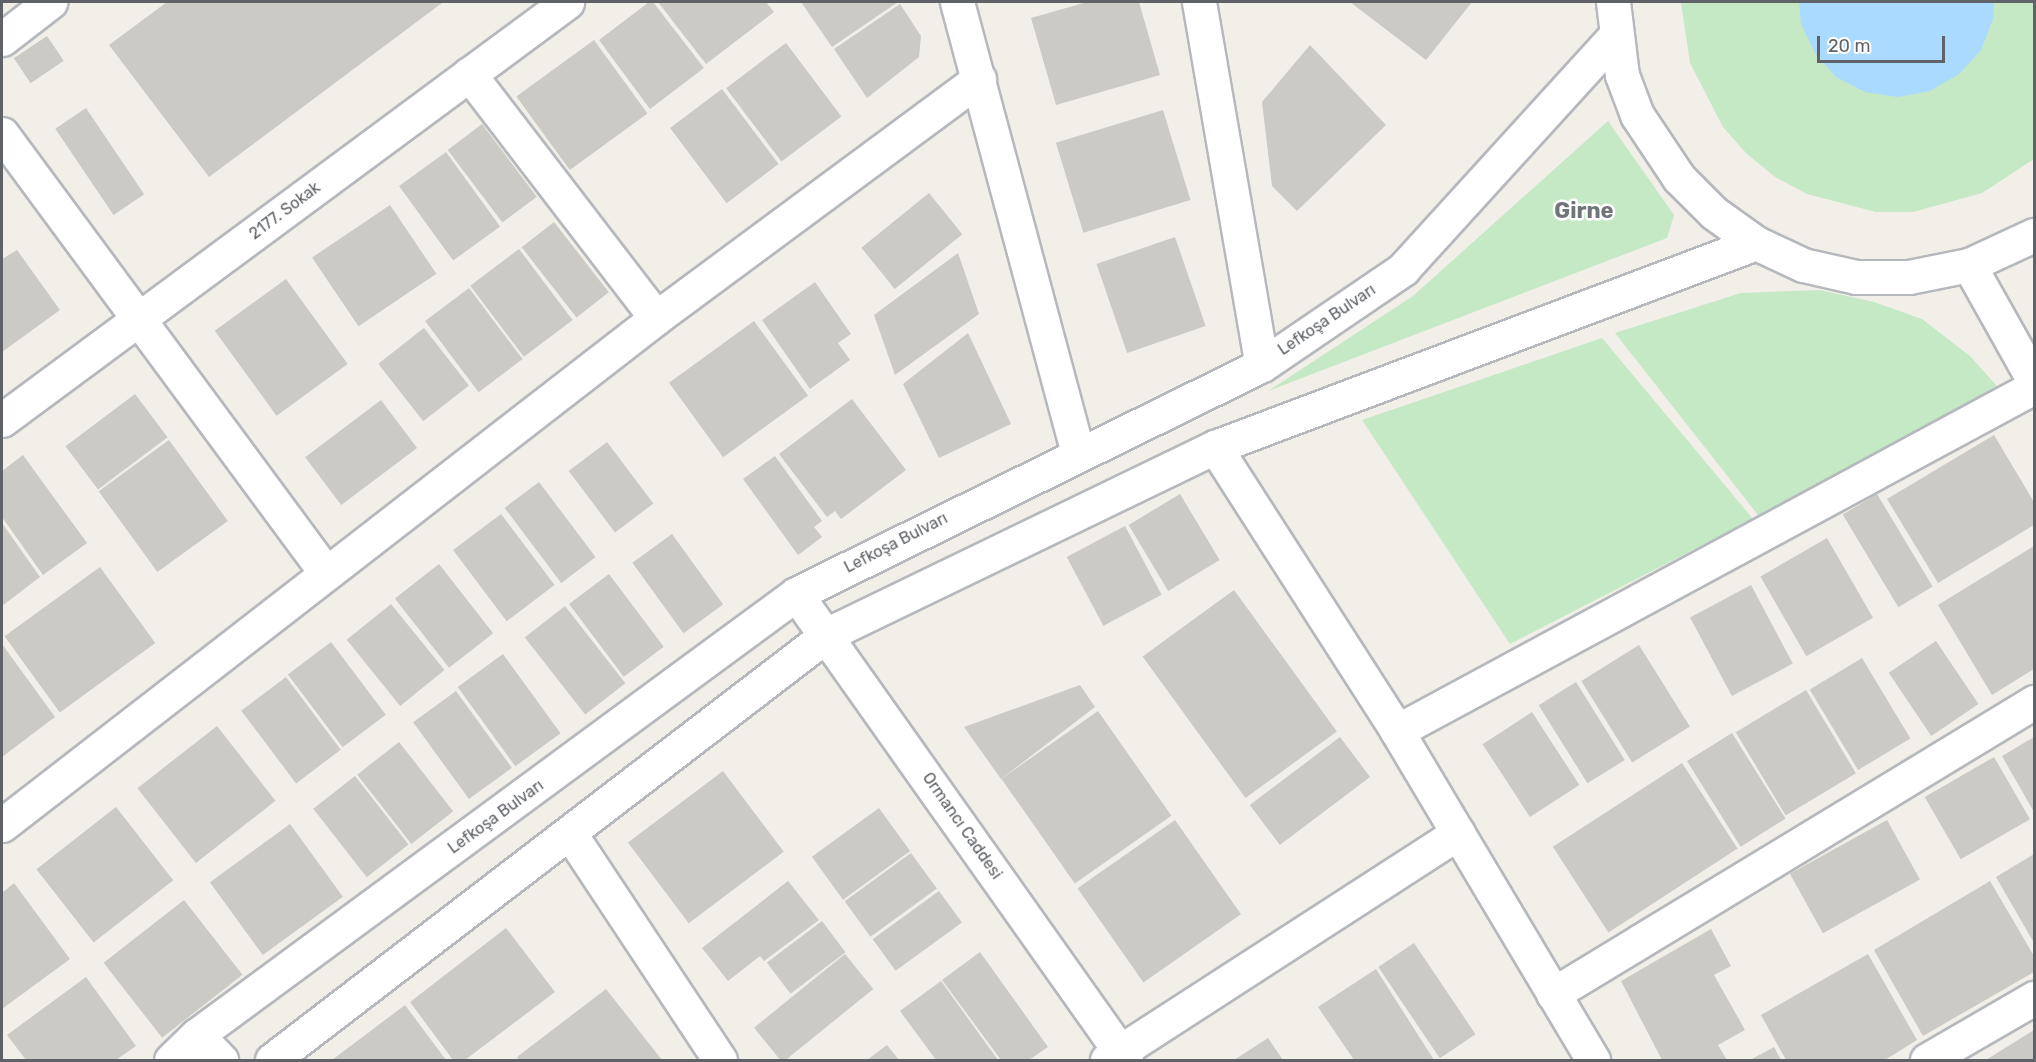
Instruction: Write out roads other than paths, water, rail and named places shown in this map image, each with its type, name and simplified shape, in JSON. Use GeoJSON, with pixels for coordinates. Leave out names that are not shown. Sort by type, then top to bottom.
{"type":"FeatureCollection","features":[{"type":"Feature","properties":{"kind":"street"},"geometry":{"type":"LineString","coordinates":[[2,39],[50,2]]}},
{"type":"Feature","properties":{"kind":"street","name":"2177. Sokak"},"geometry":{"type":"LineString","coordinates":[[2,420],[567,2]]}},
{"type":"Feature","properties":{"kind":"street"},"geometry":{"type":"LineString","coordinates":[[957,2],[1078,453]]}},
{"type":"Feature","properties":{"kind":"street"},"geometry":{"type":"LineString","coordinates":[[1199,2],[1262,365]]}},
{"type":"Feature","properties":{"kind":"street"},"geometry":{"type":"LineString","coordinates":[[1613,2],[1615,36],[1626,85],[1637,116],[1656,148],[1679,178],[1714,213],[1756,243],[1803,265],[1856,277],[1909,277],[1969,265],[2034,235]]}},
{"type":"Feature","properties":{"kind":"street","name":"Lefkoşa Bulvarı"},"geometry":{"type":"LineString","coordinates":[[171,1060],[197,1035],[796,594],[1078,453],[1189,403],[1262,365],[1403,268],[1615,36]]}},
{"type":"Feature","properties":{"kind":"street"},"geometry":{"type":"LineString","coordinates":[[469,74],[656,318]]}},
{"type":"Feature","properties":{"kind":"street"},"geometry":{"type":"LineString","coordinates":[[2,825],[656,318],[979,79]]}},
{"type":"Feature","properties":{"kind":"street"},"geometry":{"type":"LineString","coordinates":[[2,134],[141,318],[326,573]]}},
{"type":"Feature","properties":{"kind":"street"},"geometry":{"type":"LineString","coordinates":[[272,1060],[571,835],[828,634],[1215,447],[1756,243]]}},
{"type":"Feature","properties":{"kind":"street"},"geometry":{"type":"LineString","coordinates":[[1969,265],[2034,381]]}},
{"type":"Feature","properties":{"kind":"street"},"geometry":{"type":"LineString","coordinates":[[1397,731],[2034,387]]}},
{"type":"Feature","properties":{"kind":"street"},"geometry":{"type":"LineString","coordinates":[[1215,447],[1397,731],[1593,1060]]}},
{"type":"Feature","properties":{"kind":"street","name":"Ormancı Caddesi"},"geometry":{"type":"LineString","coordinates":[[796,594],[828,634],[1118,1058]]}},
{"type":"Feature","properties":{"kind":"street"},"geometry":{"type":"LineString","coordinates":[[1553,994],[2034,702]]}},
{"type":"Feature","properties":{"kind":"street"},"geometry":{"type":"LineString","coordinates":[[1118,1058],[1458,833]]}},
{"type":"Feature","properties":{"kind":"street"},"geometry":{"type":"LineString","coordinates":[[571,835],[720,1060]]}},
{"type":"Feature","properties":{"kind":"street"},"geometry":{"type":"LineString","coordinates":[[1927,1060],[2034,998]]}},
{"type":"Feature","properties":{"kind":"street"},"geometry":{"type":"LineString","coordinates":[[197,1035],[221,1060]]}},
{"type":"Feature","properties":{"kind":"water"},"geometry":{"type":"Polygon","coordinates":[[[1799,2],[1994,2],[1993,19],[1981,50],[1959,74],[1930,91],[1898,97],[1865,92],[1836,77],[1815,53],[1801,24],[1799,2]]]}},
{"type":"Feature","properties":{"kind":"district","name":"Girne"},"geometry":{"type":"Point","coordinates":[1584,211]}}]}
